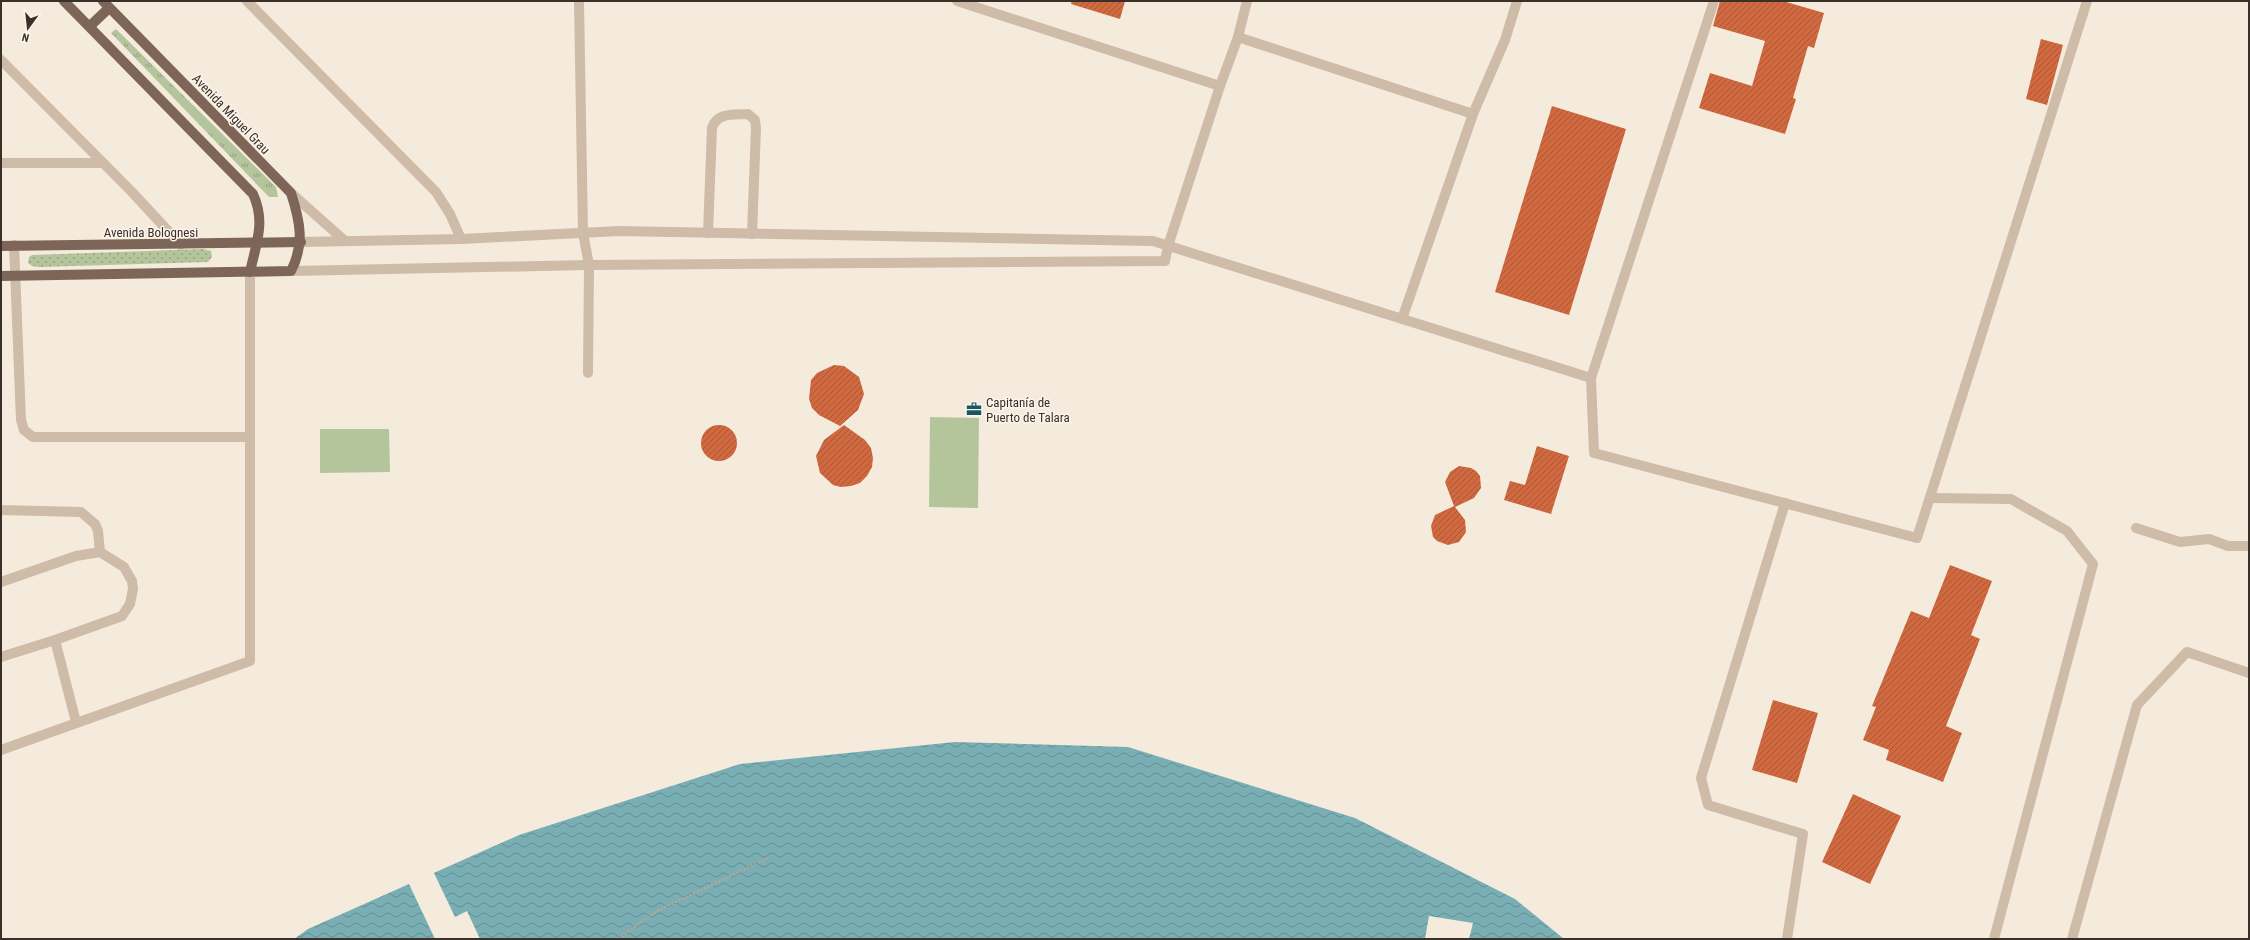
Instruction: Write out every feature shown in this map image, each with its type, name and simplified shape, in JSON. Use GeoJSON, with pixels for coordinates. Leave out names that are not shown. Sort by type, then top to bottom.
{"type":"FeatureCollection","features":[{"type":"Feature","properties":{"kind":"main road"},"geometry":{"type":"LineString","coordinates":[[64,1],[253,194],[259,208],[260,224],[250,272]]}},
{"type":"Feature","properties":{"kind":"main road"},"geometry":{"type":"LineString","coordinates":[[90,26],[106,4]]}},
{"type":"Feature","properties":{"kind":"main road","name":"Avenida Miguel Grau"},"geometry":{"type":"LineString","coordinates":[[106,4],[291,194]]}},
{"type":"Feature","properties":{"kind":"main road"},"geometry":{"type":"LineString","coordinates":[[1,276],[291,271],[298,258],[301,242],[300,219],[291,194]]}},
{"type":"Feature","properties":{"kind":"main road","name":"Avenida Bolognesi"},"geometry":{"type":"LineString","coordinates":[[1,246],[181,245],[301,242]]}},
{"type":"Feature","properties":{"kind":"street"},"geometry":{"type":"LineString","coordinates":[[247,1],[436,192],[450,214],[461,239]]}},
{"type":"Feature","properties":{"kind":"street"},"geometry":{"type":"LineString","coordinates":[[579,1],[583,233],[588,265],[588,373]]}},
{"type":"Feature","properties":{"kind":"street"},"geometry":{"type":"LineString","coordinates":[[959,1],[1220,86]]}},
{"type":"Feature","properties":{"kind":"street"},"geometry":{"type":"LineString","coordinates":[[291,271],[588,265],[1165,262],[1168,246],[1220,86],[1238,37],[1247,1]]}},
{"type":"Feature","properties":{"kind":"street"},"geometry":{"type":"LineString","coordinates":[[1402,319],[1473,114],[1505,40],[1517,1]]}},
{"type":"Feature","properties":{"kind":"street"},"geometry":{"type":"LineString","coordinates":[[1714,1],[1591,378],[1594,453],[1917,538],[2088,1]]}},
{"type":"Feature","properties":{"kind":"street"},"geometry":{"type":"LineString","coordinates":[[1238,37],[1473,114]]}},
{"type":"Feature","properties":{"kind":"street"},"geometry":{"type":"LineString","coordinates":[[1,60],[103,163],[181,245]]}},
{"type":"Feature","properties":{"kind":"street"},"geometry":{"type":"LineString","coordinates":[[708,233],[712,128],[715,121],[721,116],[748,114],[755,120],[756,128],[752,234]]}},
{"type":"Feature","properties":{"kind":"street"},"geometry":{"type":"LineString","coordinates":[[1,163],[103,163]]}},
{"type":"Feature","properties":{"kind":"street","name":"Avenida Miguel Grau"},"geometry":{"type":"LineString","coordinates":[[291,194],[345,241]]}},
{"type":"Feature","properties":{"kind":"street"},"geometry":{"type":"LineString","coordinates":[[301,242],[461,239],[619,231],[1153,241],[1591,378]]}},
{"type":"Feature","properties":{"kind":"street"},"geometry":{"type":"LineString","coordinates":[[14,245],[17,275],[21,420],[24,430],[33,437],[249,436]]}},
{"type":"Feature","properties":{"kind":"street"},"geometry":{"type":"LineString","coordinates":[[1,750],[250,661],[250,272]]}},
{"type":"Feature","properties":{"kind":"street"},"geometry":{"type":"LineString","coordinates":[[1930,498],[2011,499],[2068,531],[2093,564],[1994,939]]}},
{"type":"Feature","properties":{"kind":"street"},"geometry":{"type":"LineString","coordinates":[[1785,504],[1701,778],[1708,805],[1803,834],[1787,939]]}},
{"type":"Feature","properties":{"kind":"street"},"geometry":{"type":"LineString","coordinates":[[1,510],[81,512],[95,524],[98,531],[100,552]]}},
{"type":"Feature","properties":{"kind":"street"},"geometry":{"type":"LineString","coordinates":[[2136,528],[2180,542],[2209,539],[2228,546],[2249,546]]}},
{"type":"Feature","properties":{"kind":"street"},"geometry":{"type":"LineString","coordinates":[[1,582],[76,556],[100,552],[118,562],[128,574],[133,589],[130,604],[122,616],[55,640],[1,657]]}},
{"type":"Feature","properties":{"kind":"street"},"geometry":{"type":"LineString","coordinates":[[55,640],[76,722]]}},
{"type":"Feature","properties":{"kind":"street"},"geometry":{"type":"LineString","coordinates":[[2072,939],[2137,705],[2187,652],[2249,673]]}},
{"type":"Feature","properties":{"kind":"path"},"geometry":{"type":"LineString","coordinates":[[618,939],[657,911],[768,858]]}},
{"type":"Feature","properties":{"kind":"green space"},"geometry":{"type":"Polygon","coordinates":[[[116,29],[276,187],[278,197],[269,197],[111,33],[116,29]]]}},
{"type":"Feature","properties":{"kind":"green space"},"geometry":{"type":"Polygon","coordinates":[[[203,249],[211,251],[212,257],[208,262],[39,267],[32,266],[28,263],[29,257],[32,255],[203,249]]]}},
{"type":"Feature","properties":{"kind":"green space"},"geometry":{"type":"Polygon","coordinates":[[[930,417],[979,418],[978,508],[929,507],[930,417]]]}},
{"type":"Feature","properties":{"kind":"green space"},"geometry":{"type":"Polygon","coordinates":[[[320,429],[389,429],[390,472],[320,473],[320,429]]]}},
{"type":"Feature","properties":{"kind":"water"},"geometry":{"type":"Polygon","coordinates":[[[955,742],[1128,747],[1355,818],[1515,899],[1564,939],[294,939],[308,929],[519,835],[740,764],[955,742]]]}},
{"type":"Feature","properties":{"kind":"pier"},"geometry":{"type":"Polygon","coordinates":[[[433,871],[455,917],[467,911],[480,939],[435,939],[408,882],[433,871]]]}},
{"type":"Feature","properties":{"kind":"pier"},"geometry":{"type":"Polygon","coordinates":[[[1429,916],[1473,923],[1469,939],[1425,939],[1429,916]]]}},
{"type":"Feature","properties":{"kind":"building"},"geometry":{"type":"Polygon","coordinates":[[[1072,1],[1125,1],[1120,19],[1071,4],[1072,1]]]}},
{"type":"Feature","properties":{"kind":"building"},"geometry":{"type":"Polygon","coordinates":[[[1720,1],[1783,1],[1824,13],[1814,48],[1808,46],[1793,98],[1796,99],[1785,134],[1699,108],[1710,73],[1752,86],[1765,41],[1713,26],[1720,1]]]}},
{"type":"Feature","properties":{"kind":"building"},"geometry":{"type":"Polygon","coordinates":[[[2041,39],[2063,45],[2047,105],[2026,99],[2041,39]]]}},
{"type":"Feature","properties":{"kind":"building"},"geometry":{"type":"Polygon","coordinates":[[[1552,106],[1626,129],[1569,315],[1495,292],[1552,106]]]}},
{"type":"Feature","properties":{"kind":"building"},"geometry":{"type":"Polygon","coordinates":[[[834,365],[844,366],[859,377],[864,394],[858,410],[840,426],[819,415],[812,408],[809,399],[811,380],[817,373],[834,365]]]}},
{"type":"Feature","properties":{"kind":"building"},"geometry":{"type":"Polygon","coordinates":[[[723,425],[732,430],[736,436],[736,450],[732,456],[723,461],[715,461],[706,456],[702,450],[701,439],[706,430],[712,426],[723,425]]]}},
{"type":"Feature","properties":{"kind":"building"},"geometry":{"type":"Polygon","coordinates":[[[844,425],[865,440],[871,448],[873,458],[872,467],[867,476],[860,483],[841,487],[833,485],[820,473],[816,456],[824,440],[844,425]]]}},
{"type":"Feature","properties":{"kind":"building"},"geometry":{"type":"Polygon","coordinates":[[[1537,446],[1569,456],[1551,514],[1504,500],[1510,481],[1525,485],[1537,446]]]}},
{"type":"Feature","properties":{"kind":"building"},"geometry":{"type":"Polygon","coordinates":[[[1459,466],[1471,468],[1476,471],[1480,476],[1481,488],[1474,498],[1455,507],[1465,520],[1466,532],[1459,542],[1448,545],[1437,541],[1433,537],[1431,526],[1435,515],[1454,506],[1445,482],[1450,472],[1459,466]]]}},
{"type":"Feature","properties":{"kind":"building"},"geometry":{"type":"Polygon","coordinates":[[[1950,565],[1992,581],[1971,635],[1980,639],[1946,726],[1962,733],[1943,782],[1886,760],[1889,750],[1863,740],[1876,707],[1872,706],[1911,611],[1929,618],[1950,565]]]}},
{"type":"Feature","properties":{"kind":"building"},"geometry":{"type":"Polygon","coordinates":[[[1773,700],[1818,713],[1797,783],[1752,770],[1773,700]]]}},
{"type":"Feature","properties":{"kind":"building"},"geometry":{"type":"Polygon","coordinates":[[[1853,794],[1901,816],[1870,884],[1822,862],[1853,794]]]}},
{"type":"Feature","properties":{"kind":"place","name":"Capitanía de Puerto de Talara"},"geometry":{"type":"Point","coordinates":[974,409]}}]}
